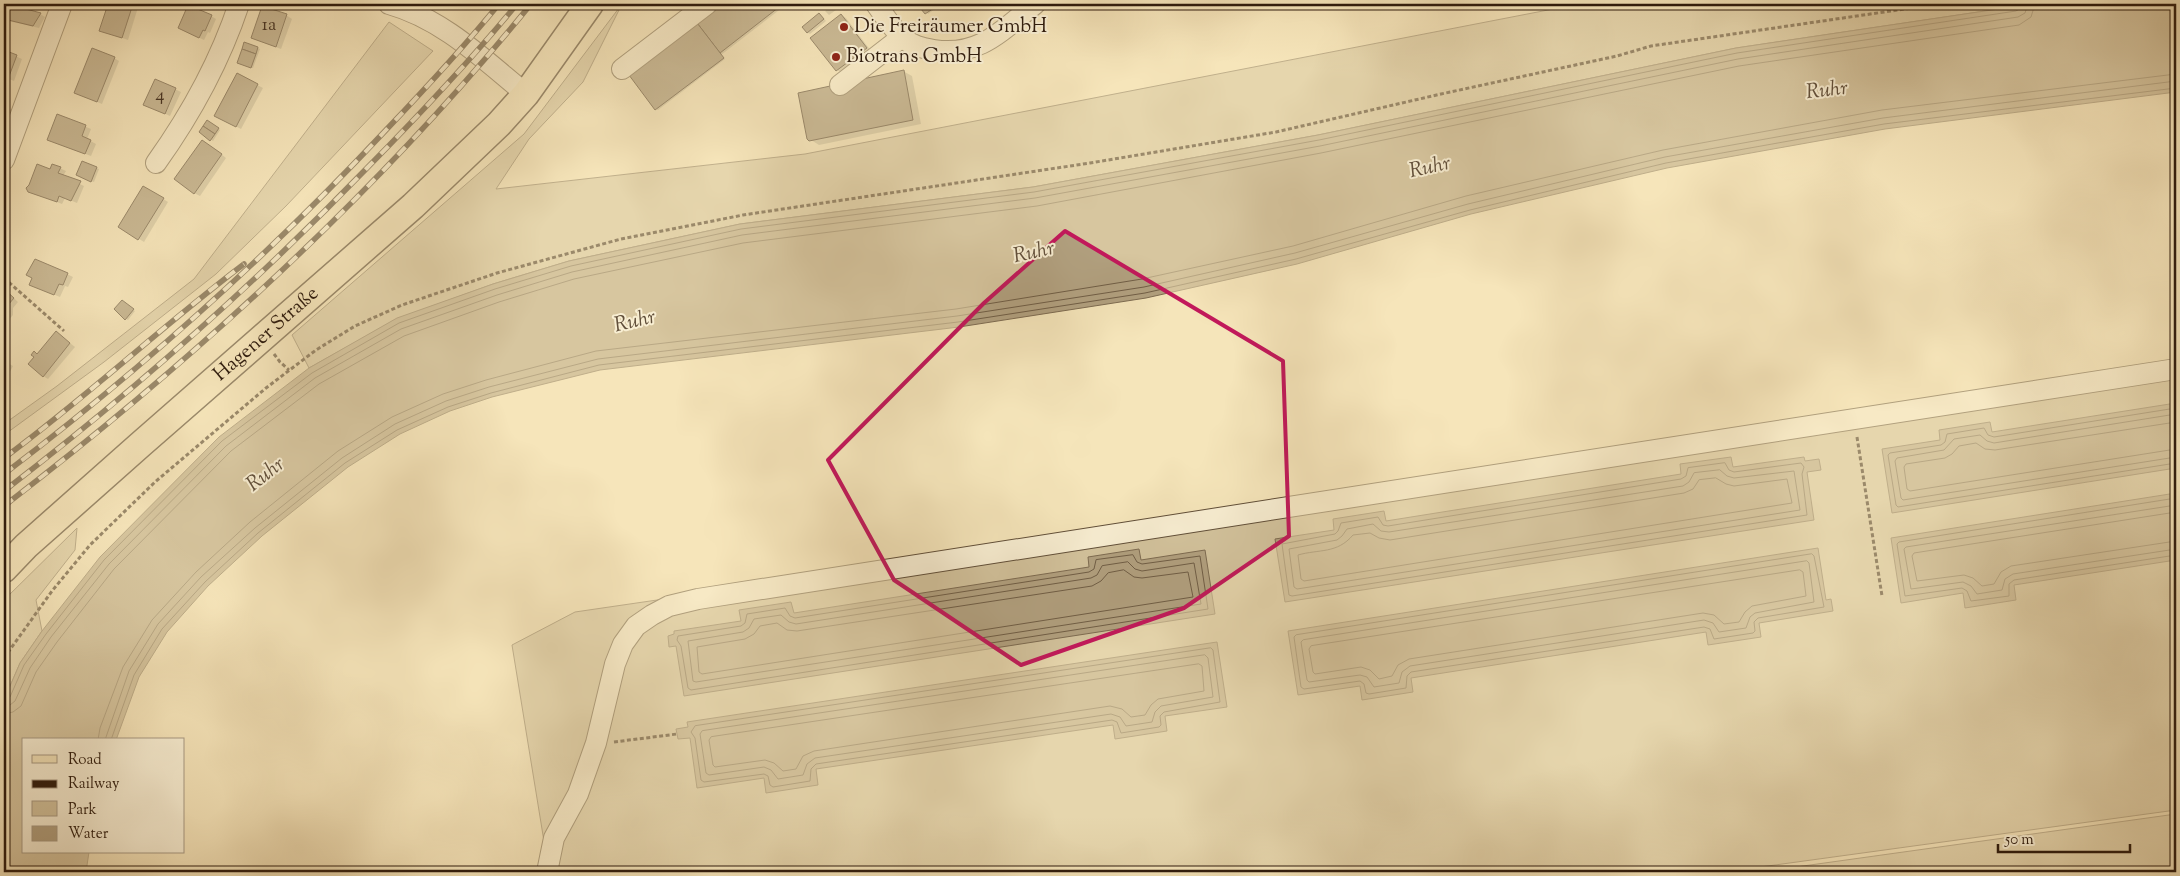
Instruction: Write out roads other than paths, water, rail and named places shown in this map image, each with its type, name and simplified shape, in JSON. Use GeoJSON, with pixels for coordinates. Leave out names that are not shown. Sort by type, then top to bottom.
{"type":"FeatureCollection","features":[{"type":"Feature","properties":{"kind":"main road","name":"Hagener Straße"},"geometry":{"type":"LineString","coordinates":[[4,569],[26,546],[140,444],[413,206],[499,124],[526,94],[590,4]]}},
{"type":"Feature","properties":{"kind":"street"},"geometry":{"type":"LineString","coordinates":[[4,160],[62,4]]}},
{"type":"Feature","properties":{"kind":"street"},"geometry":{"type":"LineString","coordinates":[[156,163],[182,126],[207,80],[239,4]]}},
{"type":"Feature","properties":{"kind":"street"},"geometry":{"type":"LineString","coordinates":[[389,4],[408,9],[436,23],[473,50],[526,94]]}},
{"type":"Feature","properties":{"kind":"street"},"geometry":{"type":"LineString","coordinates":[[622,69],[707,4]]}},
{"type":"Feature","properties":{"kind":"street"},"geometry":{"type":"LineString","coordinates":[[876,4],[902,37],[916,47],[952,52],[972,48],[992,38],[1035,4]]}},
{"type":"Feature","properties":{"kind":"street"},"geometry":{"type":"LineString","coordinates":[[840,85],[902,37]]}},
{"type":"Feature","properties":{"kind":"street"},"geometry":{"type":"LineString","coordinates":[[548,872],[554,838],[578,794],[596,743],[615,664],[623,644],[636,626],[669,606],[718,596],[2176,369]]}},
{"type":"Feature","properties":{"kind":"water","name":"Ruhr"},"geometry":{"type":"Polygon","coordinates":[[[2032,4],[2176,4],[2176,92],[1885,129],[1667,168],[1471,214],[1297,264],[1146,298],[959,327],[600,370],[492,397],[450,411],[400,434],[348,467],[262,536],[208,586],[167,632],[139,677],[117,738],[22,738],[22,854],[89,854],[86,872],[4,872],[4,700],[20,663],[42,631],[100,557],[219,437],[309,368],[397,318],[493,284],[569,261],[740,224],[1033,187],[1318,135],[1736,48],[2032,4]]]}},
{"type":"Feature","properties":{"kind":"water"},"geometry":{"type":"Polygon","coordinates":[[[2176,403],[2176,468],[1892,513],[1882,449],[1940,440],[1939,430],[1990,422],[1992,432],[2176,403]]]}},
{"type":"Feature","properties":{"kind":"water"},"geometry":{"type":"Polygon","coordinates":[[[1731,457],[1733,467],[1804,457],[1805,461],[1819,459],[1821,470],[1807,472],[1814,520],[1285,602],[1275,539],[1334,530],[1333,519],[1384,511],[1386,521],[1681,474],[1680,464],[1731,457]]]}},
{"type":"Feature","properties":{"kind":"water"},"geometry":{"type":"Polygon","coordinates":[[[2176,493],[2176,560],[2014,585],[2016,600],[1965,608],[1963,593],[1901,603],[1891,538],[2176,493]]]}},
{"type":"Feature","properties":{"kind":"water"},"geometry":{"type":"Polygon","coordinates":[[[1818,548],[1826,600],[1831,599],[1833,611],[1759,623],[1761,637],[1708,645],[1706,632],[1411,678],[1413,692],[1362,700],[1360,686],[1298,695],[1288,631],[1818,548]]]}},
{"type":"Feature","properties":{"kind":"water"},"geometry":{"type":"Polygon","coordinates":[[[1139,549],[1141,560],[1205,550],[1215,614],[684,696],[676,646],[669,647],[668,636],[674,634],[674,631],[741,621],[739,610],[791,602],[794,613],[1089,567],[1088,557],[1139,549]]]}},
{"type":"Feature","properties":{"kind":"water"},"geometry":{"type":"Polygon","coordinates":[[[1217,642],[1227,707],[1165,716],[1167,731],[1115,739],[1113,725],[816,769],[818,785],[766,793],[764,778],[697,788],[690,738],[678,739],[676,729],[688,727],[687,722],[1217,642]]]}},
{"type":"Feature","properties":{"kind":"railway"},"geometry":{"type":"LineString","coordinates":[[4,474],[55,435],[154,353],[249,267],[386,130],[444,68],[499,4]]}},
{"type":"Feature","properties":{"kind":"railway"},"geometry":{"type":"LineString","coordinates":[[4,491],[146,376],[281,254],[425,108],[517,4]]}},
{"type":"Feature","properties":{"kind":"railway"},"geometry":{"type":"LineString","coordinates":[[4,506],[146,392],[282,270],[411,141],[472,74],[531,4]]}},
{"type":"Feature","properties":{"kind":"railway"},"geometry":{"type":"LineString","coordinates":[[4,458],[65,411],[244,264]]}},
{"type":"Feature","properties":{"kind":"place","name":"Die Freiräumer GmbH"},"geometry":{"type":"Point","coordinates":[844,27]}},
{"type":"Feature","properties":{"kind":"place","name":"Biotrans GmbH"},"geometry":{"type":"Point","coordinates":[836,57]}}]}
